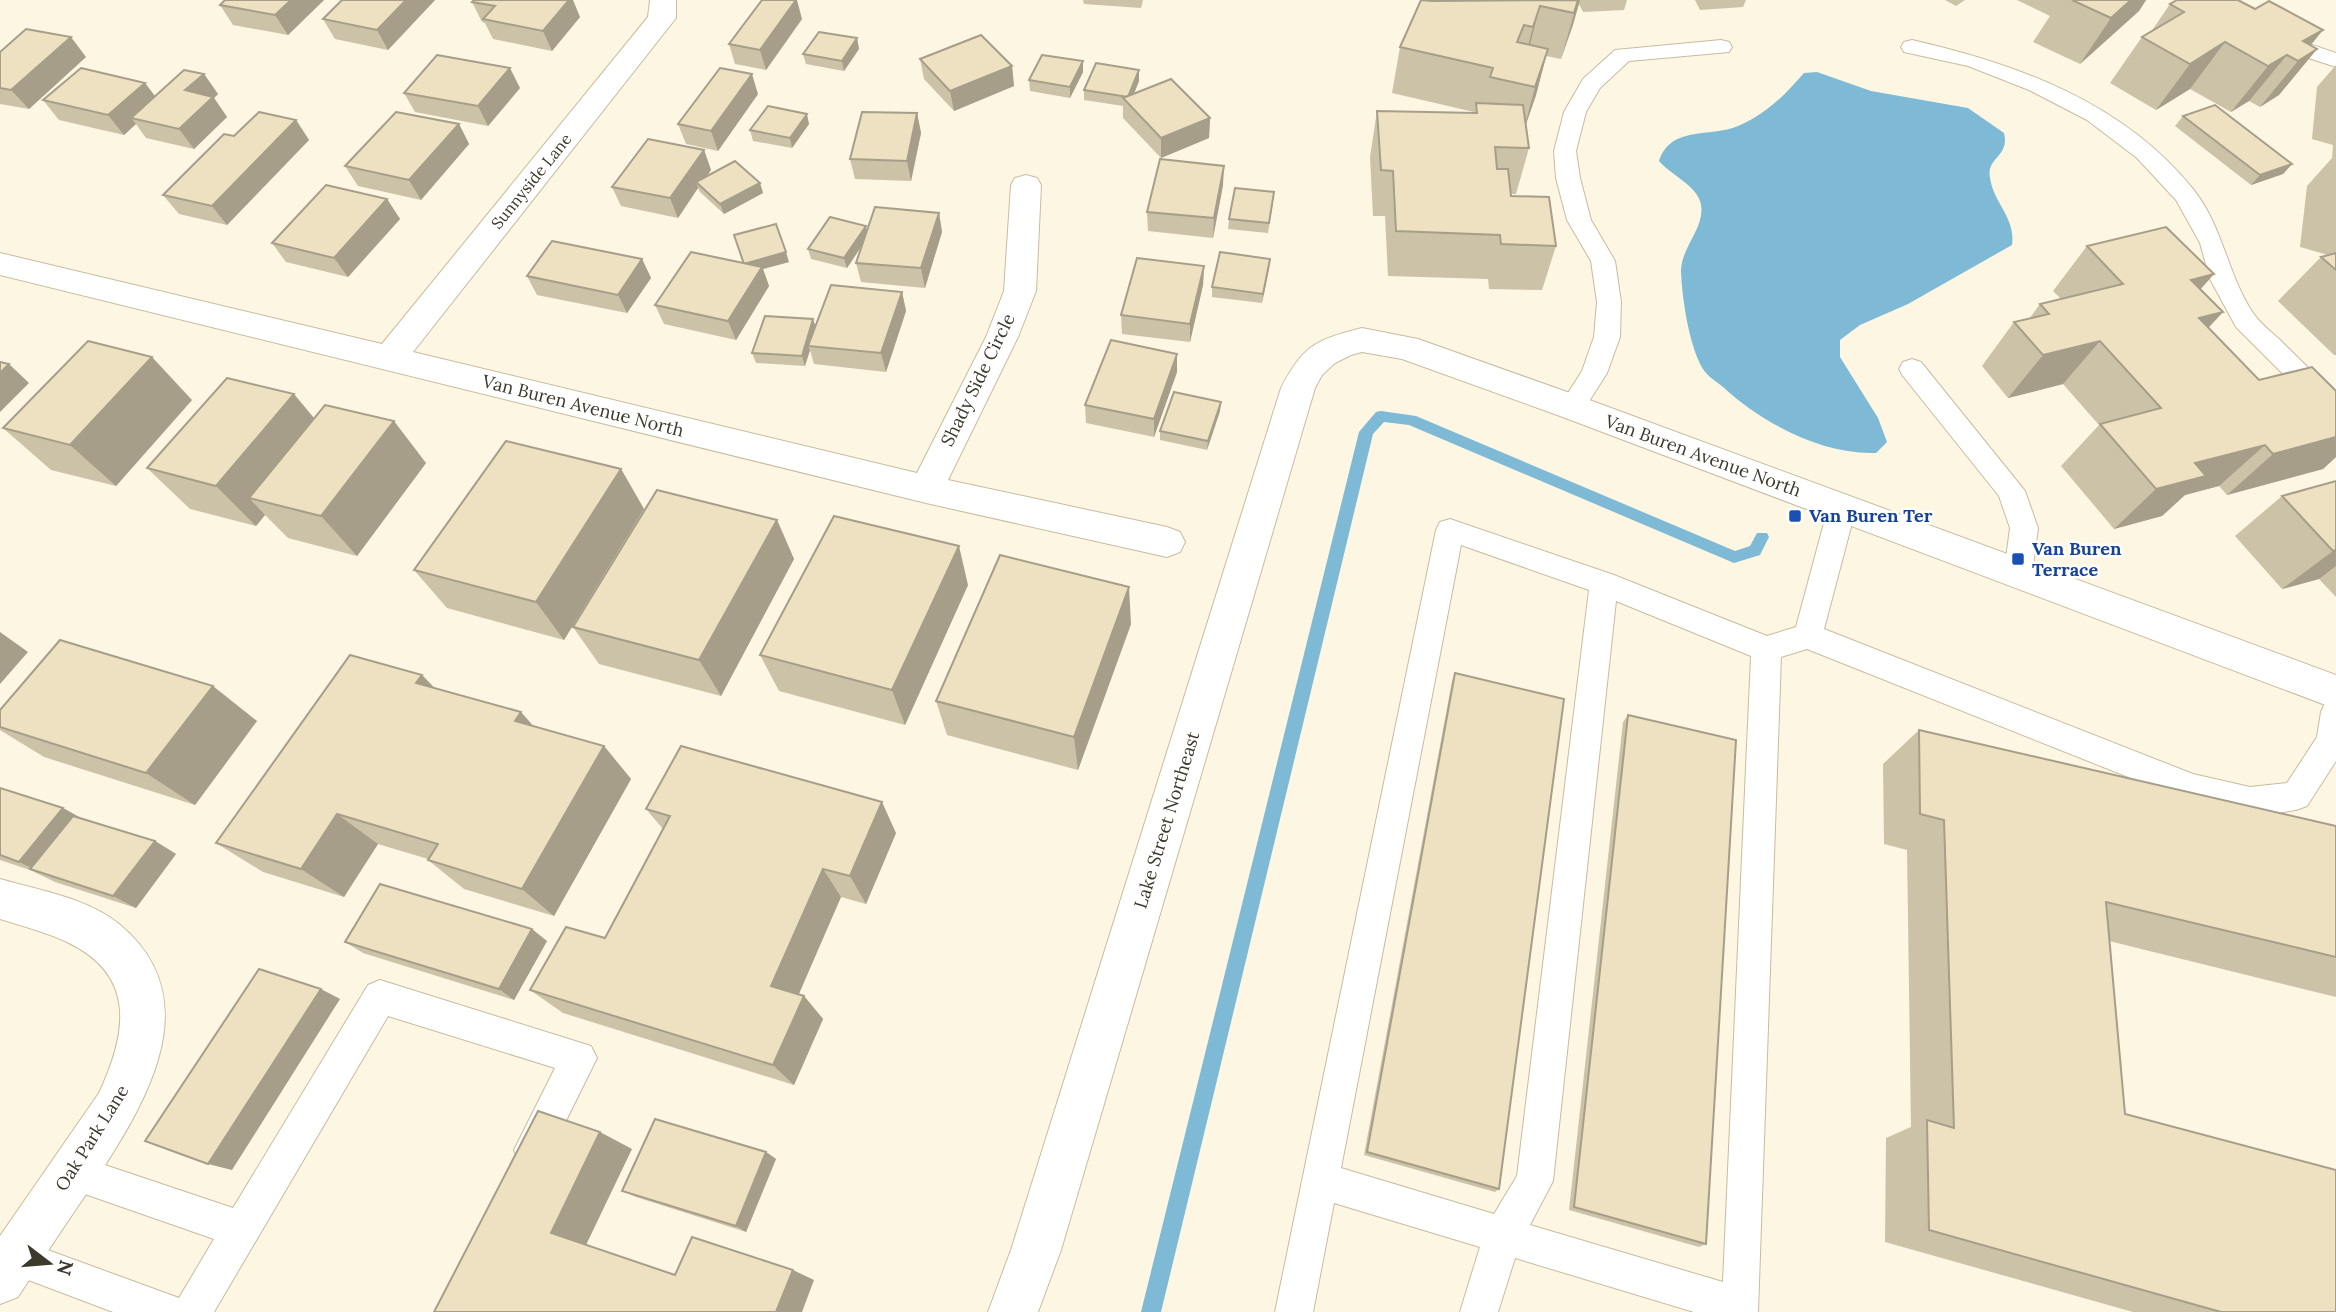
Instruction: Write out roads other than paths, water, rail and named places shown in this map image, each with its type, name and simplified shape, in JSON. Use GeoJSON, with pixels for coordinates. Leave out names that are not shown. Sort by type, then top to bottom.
{"type":"FeatureCollection","features":[{"type":"Feature","properties":{"kind":"street","name":"Sunnyside Lane"},"geometry":{"type":"LineString","coordinates":[[389,359],[662,18],[663,0]]}},
{"type":"Feature","properties":{"kind":"street","name":"Shady Side Circle"},"geometry":{"type":"LineString","coordinates":[[926,489],[1002,337],[1020,291],[1026,185]]}},
{"type":"Feature","properties":{"kind":"street","name":"Van Buren Avenue North"},"geometry":{"type":"LineString","coordinates":[[0,264],[926,489],[1167,542]]}},
{"type":"Feature","properties":{"kind":"street","name":"Van Buren Avenue North"},"geometry":{"type":"LineString","coordinates":[[1342,345],[1362,340],[1406,348],[1572,407],[2336,692]]}},
{"type":"Feature","properties":{"kind":"street","name":"Lake Street Northeast"},"geometry":{"type":"LineString","coordinates":[[1013,1312],[1036,1250],[1298,388],[1310,367],[1323,354],[1342,345]]}},
{"type":"Feature","properties":{"kind":"street","name":"Oak Park Lane"},"geometry":{"type":"LineString","coordinates":[[0,899],[75,923],[103,938],[133,970],[142,998],[141,1040],[131,1075],[115,1109],[7,1268]]}},
{"type":"Feature","properties":{"kind":"lane"},"geometry":{"type":"LineString","coordinates":[[2259,34],[2336,60]]}},
{"type":"Feature","properties":{"kind":"lane"},"geometry":{"type":"LineString","coordinates":[[1572,407],[1594,373],[1607,337],[1609,302],[1603,261],[1579,220],[1568,178],[1565,150],[1575,112],[1591,84],[1623,55],[1721,47]]}},
{"type":"Feature","properties":{"kind":"lane"},"geometry":{"type":"LineString","coordinates":[[1912,47],[1975,61],[2037,85],[2095,115],[2145,153],[2185,195],[2212,243],[2221,279],[2245,321],[2336,411]]}},
{"type":"Feature","properties":{"kind":"lane"},"geometry":{"type":"LineString","coordinates":[[1912,369],[2011,491],[2024,528],[2018,574]]}},
{"type":"Feature","properties":{"kind":"lane"},"geometry":{"type":"LineString","coordinates":[[1808,636],[1843,508]]}},
{"type":"Feature","properties":{"kind":"lane"},"geometry":{"type":"LineString","coordinates":[[1294,1312],[1450,530],[1604,583],[1766,649],[1808,636],[2192,788],[2250,802],[2296,796],[2332,741],[2336,712]]}},
{"type":"Feature","properties":{"kind":"lane"},"geometry":{"type":"LineString","coordinates":[[1479,1312],[1502,1237],[1535,1181],[1604,583]]}},
{"type":"Feature","properties":{"kind":"lane"},"geometry":{"type":"LineString","coordinates":[[1322,1181],[1741,1307],[1766,649]]}},
{"type":"Feature","properties":{"kind":"lane"},"geometry":{"type":"LineString","coordinates":[[191,1312],[380,997],[579,1058],[517,1179]]}},
{"type":"Feature","properties":{"kind":"lane"},"geometry":{"type":"LineString","coordinates":[[72,1172],[241,1230]]}},
{"type":"Feature","properties":{"kind":"lane"},"geometry":{"type":"LineString","coordinates":[[7,1268],[166,1312]]}},
{"type":"Feature","properties":{"kind":"water"},"geometry":{"type":"Polygon","coordinates":[[[1817,72],[1871,91],[1968,108],[2004,133],[2004,147],[1991,165],[1990,178],[2011,227],[2012,245],[1908,304],[1860,325],[1840,340],[1840,357],[1878,418],[1887,442],[1876,453],[1835,449],[1794,434],[1756,413],[1705,372],[1690,335],[1681,271],[1685,253],[1698,227],[1700,201],[1688,185],[1659,161],[1672,142],[1692,134],[1738,126],[1774,104],[1804,73],[1817,72]]]}},
{"type":"Feature","properties":{"kind":"waterway"},"geometry":{"type":"LineString","coordinates":[[1151,1312],[1366,432],[1381,416],[1411,420],[1734,557],[1755,551],[1762,537]]}},
{"type":"Feature","properties":{"kind":"place","name":"Van Buren Ter"},"geometry":{"type":"Point","coordinates":[1795,516]}},
{"type":"Feature","properties":{"kind":"place","name":"Van Buren Terrace"},"geometry":{"type":"Point","coordinates":[2018,559]}}]}
